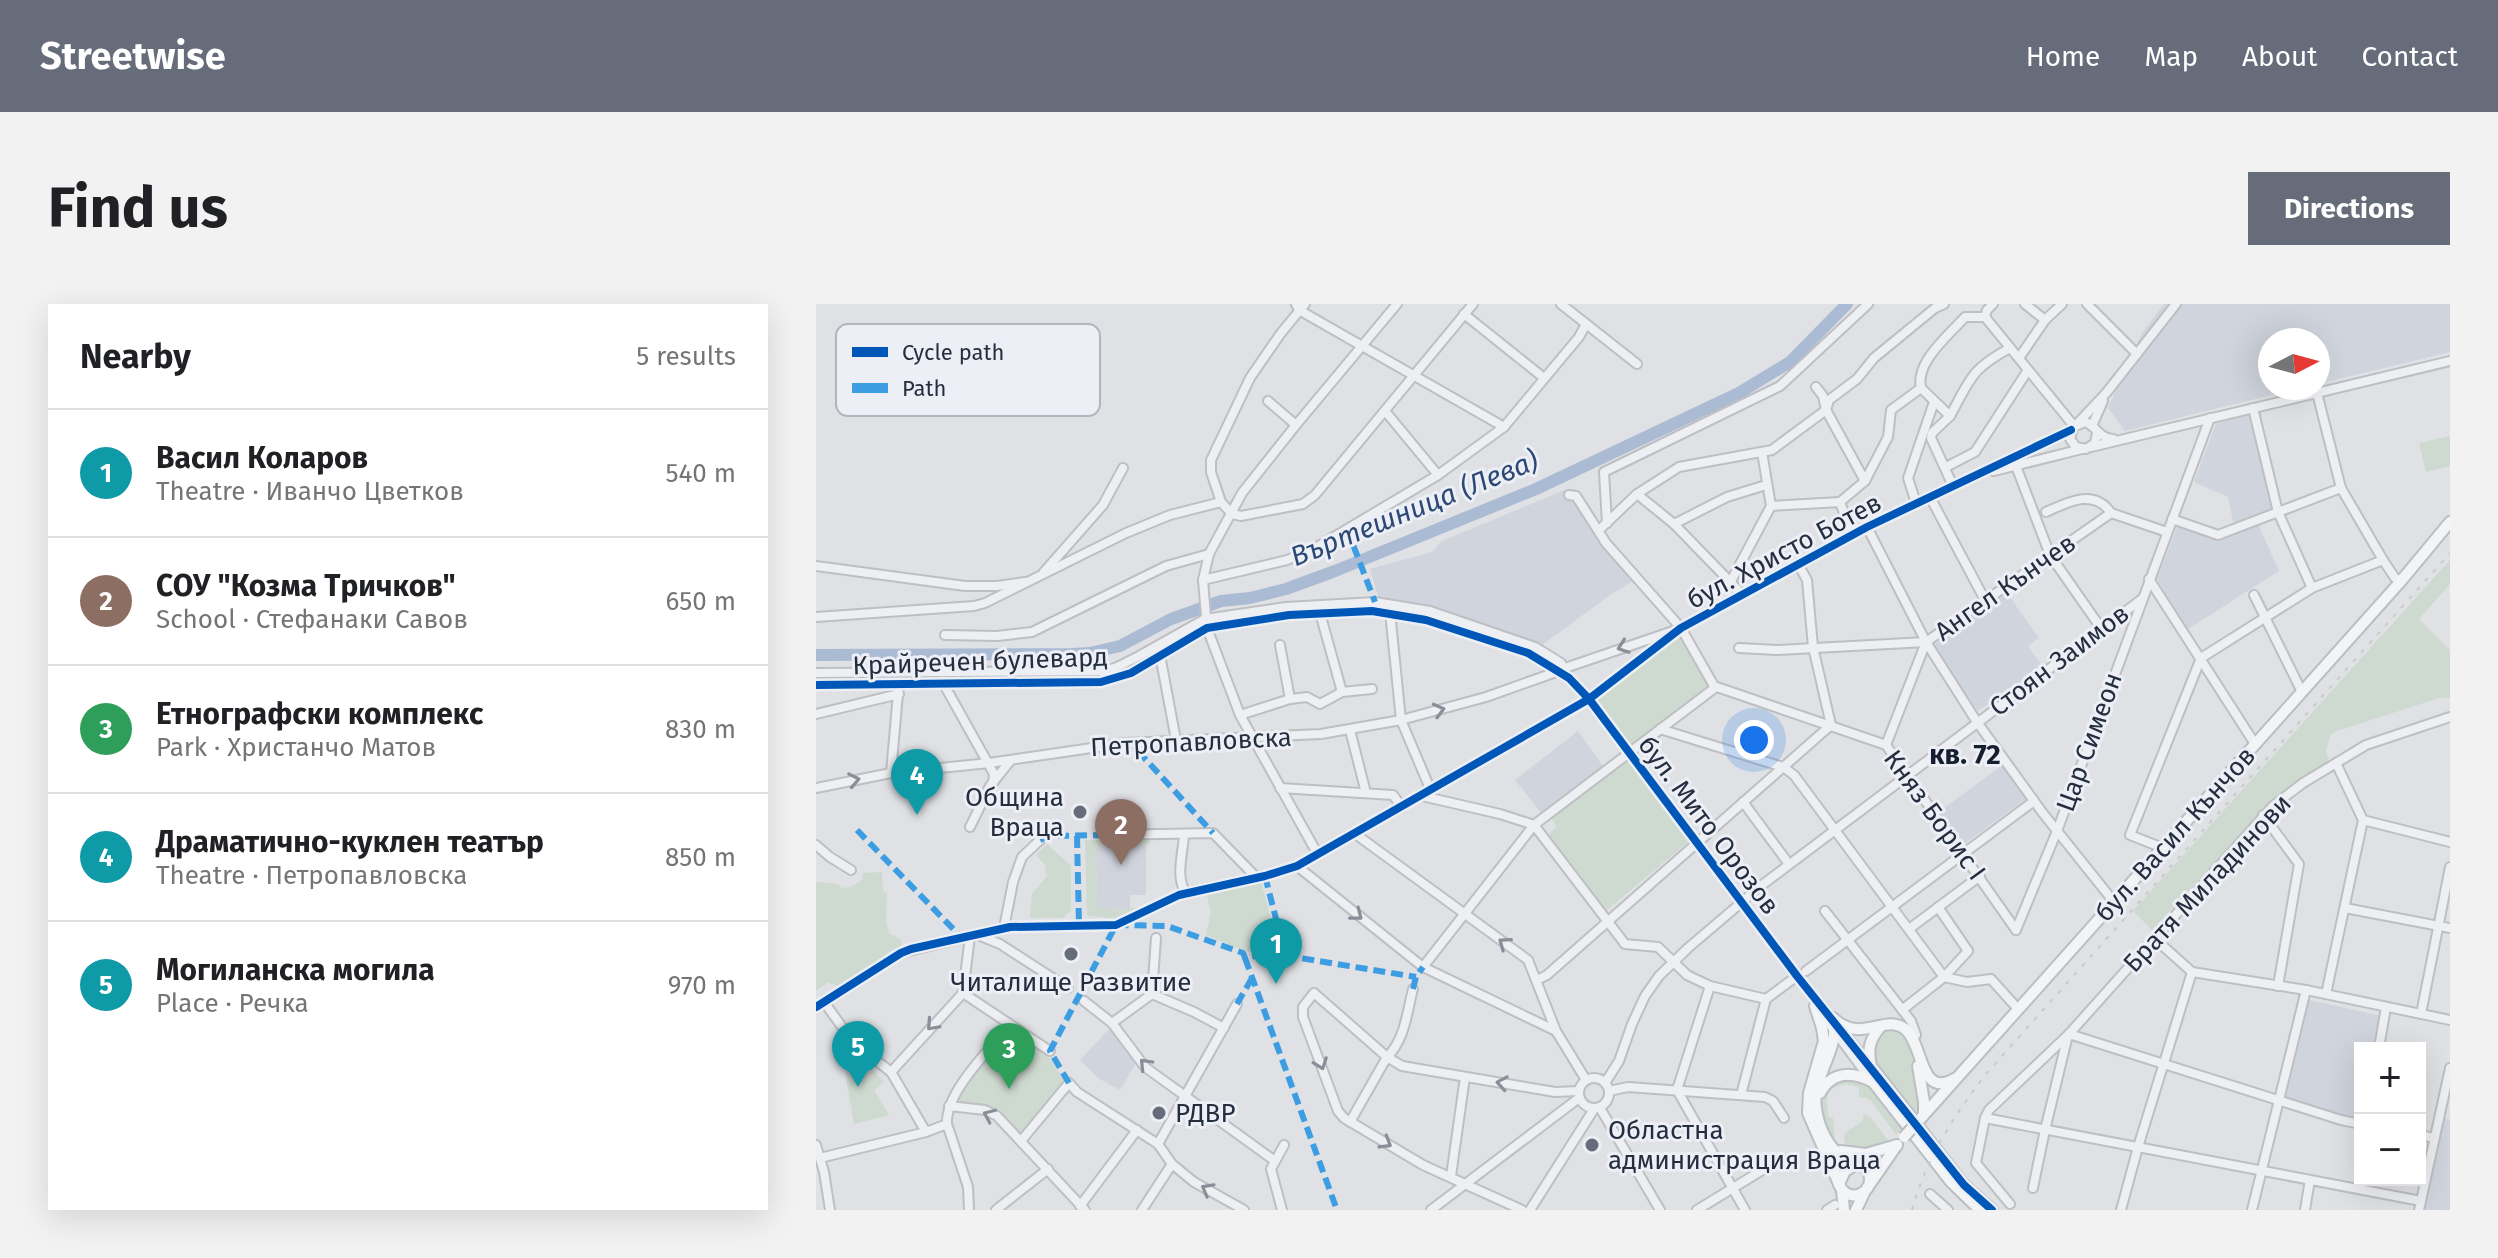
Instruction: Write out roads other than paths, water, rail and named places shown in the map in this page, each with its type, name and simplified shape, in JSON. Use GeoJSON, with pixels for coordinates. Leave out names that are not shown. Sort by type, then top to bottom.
{"type":"FeatureCollection","features":[{"type":"Feature","properties":{"kind":"main road","name":"бул. Васил Кънчов"},"geometry":{"type":"LineString","coordinates":[[1856,1210],[1901,1141],[2402,580],[2450,522]]}},
{"type":"Feature","properties":{"kind":"main road"},"geometry":{"type":"LineString","coordinates":[[2402,580],[2450,532]]}},
{"type":"Feature","properties":{"kind":"main road"},"geometry":{"type":"LineString","coordinates":[[1815,1006],[1824,1041],[1809,1093],[1808,1113],[1840,1187],[1853,1196],[1867,1189],[1867,1170],[1834,1150],[1820,1125],[1816,1110],[1817,1090],[1835,1032],[1833,1018]]}},
{"type":"Feature","properties":{"kind":"main road"},"geometry":{"type":"LineString","coordinates":[[1833,1018],[1851,1029],[1893,1024],[1901,1026],[1913,1039],[1930,1080],[1943,1083],[1959,1075]]}},
{"type":"Feature","properties":{"kind":"main road"},"geometry":{"type":"LineString","coordinates":[[1871,1066],[1868,1048],[1881,1026]]}},
{"type":"Feature","properties":{"kind":"main road"},"geometry":{"type":"LineString","coordinates":[[1913,1039],[1924,1102],[1922,1117]]}},
{"type":"Feature","properties":{"kind":"main road","name":"бул. Мито Орозов"},"geometry":{"type":"LineString","coordinates":[[1871,1066],[1964,1185],[1992,1210]]}},
{"type":"Feature","properties":{"kind":"main road"},"geometry":{"type":"LineString","coordinates":[[1816,1110],[1823,1087],[1836,1077],[1857,1075],[1873,1082]]}},
{"type":"Feature","properties":{"kind":"main road","name":"бул. Мито Орозов"},"geometry":{"type":"LineString","coordinates":[[1873,1082],[1951,1182],[1980,1210]]}},
{"type":"Feature","properties":{"kind":"main road","name":"бул. Васил Кънчов"},"geometry":{"type":"LineString","coordinates":[[1858,1164],[1901,1141]]}},
{"type":"Feature","properties":{"kind":"main road"},"geometry":{"type":"LineString","coordinates":[[1834,1150],[1866,1154],[1901,1141]]}},
{"type":"Feature","properties":{"kind":"main road"},"geometry":{"type":"LineString","coordinates":[[1835,1208],[1845,1171],[1858,1164]]}},
{"type":"Feature","properties":{"kind":"street"},"geometry":{"type":"LineString","coordinates":[[1317,853],[1240,715],[1206,620],[1202,585],[1209,554],[1242,493],[1397,304]]}},
{"type":"Feature","properties":{"kind":"street"},"geometry":{"type":"LineString","coordinates":[[1473,304],[1415,376],[1315,495],[1303,504],[1241,516],[1232,514],[1221,502],[1214,484],[1211,460],[1250,378],[1300,306],[1363,346],[1415,376],[1504,427]]}},
{"type":"Feature","properties":{"kind":"street"},"geometry":{"type":"LineString","coordinates":[[1561,304],[1637,364]]}},
{"type":"Feature","properties":{"kind":"street"},"geometry":{"type":"LineString","coordinates":[[1607,523],[1604,472],[1780,386],[1868,304]]}},
{"type":"Feature","properties":{"kind":"street"},"geometry":{"type":"LineString","coordinates":[[1599,530],[1637,494],[1679,467],[1772,450],[1782,444],[1826,410],[1829,400],[1857,379],[1874,358],[1944,304]]}},
{"type":"Feature","properties":{"kind":"street"},"geometry":{"type":"LineString","coordinates":[[1985,317],[1993,304]]}},
{"type":"Feature","properties":{"kind":"street"},"geometry":{"type":"LineString","coordinates":[[2025,304],[2045,320]]}},
{"type":"Feature","properties":{"kind":"street"},"geometry":{"type":"LineString","coordinates":[[2019,358],[2045,320],[2062,304]]}},
{"type":"Feature","properties":{"kind":"street"},"geometry":{"type":"LineString","coordinates":[[2087,304],[2137,354]]}},
{"type":"Feature","properties":{"kind":"street"},"geometry":{"type":"LineString","coordinates":[[2107,392],[2095,429],[2095,443],[2086,448],[2072,443],[2074,427],[2107,392],[2176,304]]}},
{"type":"Feature","properties":{"kind":"street"},"geometry":{"type":"LineString","coordinates":[[1464,314],[1544,378]]}},
{"type":"Feature","properties":{"kind":"street"},"geometry":{"type":"LineString","coordinates":[[1950,416],[1921,388],[1919,378],[1922,368],[1965,317],[1985,317]]}},
{"type":"Feature","properties":{"kind":"street"},"geometry":{"type":"LineString","coordinates":[[1985,317],[2074,427]]}},
{"type":"Feature","properties":{"kind":"street"},"geometry":{"type":"LineString","coordinates":[[1202,585],[1312,550],[1438,475],[1504,427],[1579,337],[1586,324]]}},
{"type":"Feature","properties":{"kind":"street"},"geometry":{"type":"LineString","coordinates":[[1953,486],[1931,438],[1932,433],[1950,416],[1974,372],[2010,348]]}},
{"type":"Feature","properties":{"kind":"street","name":"бул. Христо Ботев"},"geometry":{"type":"LineString","coordinates":[[2330,390],[2450,361]]}},
{"type":"Feature","properties":{"kind":"street"},"geometry":{"type":"LineString","coordinates":[[1948,466],[1975,452],[2028,370]]}},
{"type":"Feature","properties":{"kind":"street"},"geometry":{"type":"LineString","coordinates":[[1816,387],[1865,481]]}},
{"type":"Feature","properties":{"kind":"street"},"geometry":{"type":"LineString","coordinates":[[1771,506],[1840,502],[1865,481],[1888,437],[1891,410],[1921,388]]}},
{"type":"Feature","properties":{"kind":"street","name":"бул. Христо Ботев"},"geometry":{"type":"LineString","coordinates":[[1981,474],[2287,400]]}},
{"type":"Feature","properties":{"kind":"street"},"geometry":{"type":"LineString","coordinates":[[2319,400],[2341,488],[2383,560],[2395,578],[2402,580]]}},
{"type":"Feature","properties":{"kind":"street"},"geometry":{"type":"LineString","coordinates":[[1268,401],[1296,425]]}},
{"type":"Feature","properties":{"kind":"street"},"geometry":{"type":"LineString","coordinates":[[1916,503],[1908,478],[1934,402]]}},
{"type":"Feature","properties":{"kind":"street"},"geometry":{"type":"LineString","coordinates":[[2253,408],[2278,512],[2312,588]]}},
{"type":"Feature","properties":{"kind":"street"},"geometry":{"type":"LineString","coordinates":[[1385,411],[1438,475]]}},
{"type":"Feature","properties":{"kind":"street","name":"Цар Симеон"},"geometry":{"type":"LineString","coordinates":[[2016,930],[2057,831],[2210,418]]}},
{"type":"Feature","properties":{"kind":"street"},"geometry":{"type":"LineString","coordinates":[[2074,427],[2085,422],[2095,429]]}},
{"type":"Feature","properties":{"kind":"street","name":"бул. Христо Ботев"},"geometry":{"type":"LineString","coordinates":[[1184,835],[1180,876],[1186,893],[1297,866],[1589,699],[1681,628],[1867,527],[2074,427]]}},
{"type":"Feature","properties":{"kind":"street","name":"бул. Христо Ботев"},"geometry":{"type":"LineString","coordinates":[[2095,429],[2105,438],[2122,439]]}},
{"type":"Feature","properties":{"kind":"street"},"geometry":{"type":"LineString","coordinates":[[1731,581],[1771,506],[1762,452]]}},
{"type":"Feature","properties":{"kind":"street"},"geometry":{"type":"LineString","coordinates":[[2016,466],[2050,555],[2101,628]]}},
{"type":"Feature","properties":{"kind":"street"},"geometry":{"type":"LineString","coordinates":[[816,566],[965,586],[1033,581],[1056,560],[1103,505],[1123,468]]}},
{"type":"Feature","properties":{"kind":"street"},"geometry":{"type":"LineString","coordinates":[[1674,524],[1727,497],[1766,485]]}},
{"type":"Feature","properties":{"kind":"street"},"geometry":{"type":"LineString","coordinates":[[2172,519],[2218,535],[2341,488]]}},
{"type":"Feature","properties":{"kind":"street"},"geometry":{"type":"LineString","coordinates":[[1637,494],[1674,524],[1743,595]]}},
{"type":"Feature","properties":{"kind":"street"},"geometry":{"type":"LineString","coordinates":[[1423,967],[1534,825],[1716,687],[1681,628],[1606,543],[1576,496],[1569,495]]}},
{"type":"Feature","properties":{"kind":"street"},"geometry":{"type":"LineString","coordinates":[[1930,497],[1986,602]]}},
{"type":"Feature","properties":{"kind":"street"},"geometry":{"type":"LineString","coordinates":[[2046,512],[2085,498],[2105,504],[2111,513],[2167,532]]}},
{"type":"Feature","properties":{"kind":"street"},"geometry":{"type":"LineString","coordinates":[[816,617],[974,606],[997,599],[1126,533],[1170,515],[1221,502]]}},
{"type":"Feature","properties":{"kind":"street"},"geometry":{"type":"LineString","coordinates":[[1840,502],[1852,535]]}},
{"type":"Feature","properties":{"kind":"street","name":"Ангел Кънчев"},"geometry":{"type":"LineString","coordinates":[[1739,648],[1777,650],[1926,642],[2111,513]]}},
{"type":"Feature","properties":{"kind":"street"},"geometry":{"type":"LineString","coordinates":[[1867,527],[1926,642],[1977,722],[2034,801],[2114,902]]}},
{"type":"Feature","properties":{"kind":"street"},"geometry":{"type":"LineString","coordinates":[[945,635],[997,636],[1032,632],[1166,566],[1209,554]]}},
{"type":"Feature","properties":{"kind":"street"},"geometry":{"type":"LineString","coordinates":[[2163,848],[2130,835],[2201,658],[2312,588],[2383,560]]}},
{"type":"Feature","properties":{"kind":"street"},"geometry":{"type":"LineString","coordinates":[[1537,980],[1547,975],[1831,725],[1813,647],[1807,580],[1798,564]]}},
{"type":"Feature","properties":{"kind":"street"},"geometry":{"type":"LineString","coordinates":[[2149,579],[2255,744]]}},
{"type":"Feature","properties":{"kind":"street"},"geometry":{"type":"LineString","coordinates":[[2254,595],[2302,692]]}},
{"type":"Feature","properties":{"kind":"street","name":"Стоян Заимов"},"geometry":{"type":"LineString","coordinates":[[1607,1087],[1645,996],[1673,962],[1789,864],[2142,599]]}},
{"type":"Feature","properties":{"kind":"street","name":"Крайречен булевард"},"geometry":{"type":"LineString","coordinates":[[816,673],[1102,671],[1115,668],[1206,620],[1286,607],[1375,602],[1442,614],[1526,644],[1551,656],[1562,669]]}},
{"type":"Feature","properties":{"kind":"street"},"geometry":{"type":"LineString","coordinates":[[1390,612],[1401,720],[1431,791]]}},
{"type":"Feature","properties":{"kind":"street","name":"Крайречен булевард"},"geometry":{"type":"LineString","coordinates":[[816,685],[1101,682],[1131,673],[1206,620],[1320,613],[1390,612],[1426,620],[1517,648],[1562,669]]}},
{"type":"Feature","properties":{"kind":"street"},"geometry":{"type":"LineString","coordinates":[[1320,613],[1342,692]]}},
{"type":"Feature","properties":{"kind":"street","name":"Петропавловска"},"geometry":{"type":"LineString","coordinates":[[816,788],[891,773],[987,764],[1078,749],[1350,730],[1486,697],[1681,628]]}},
{"type":"Feature","properties":{"kind":"street"},"geometry":{"type":"LineString","coordinates":[[1886,745],[1926,642]]}},
{"type":"Feature","properties":{"kind":"street"},"geometry":{"type":"LineString","coordinates":[[1280,645],[1290,699]]}},
{"type":"Feature","properties":{"kind":"street"},"geometry":{"type":"LineString","coordinates":[[1160,655],[1176,740]]}},
{"type":"Feature","properties":{"kind":"street"},"geometry":{"type":"LineString","coordinates":[[1562,669],[1589,699]]}},
{"type":"Feature","properties":{"kind":"street"},"geometry":{"type":"LineString","coordinates":[[891,773],[899,673]]}},
{"type":"Feature","properties":{"kind":"street"},"geometry":{"type":"LineString","coordinates":[[939,673],[942,684],[994,774],[993,783]]}},
{"type":"Feature","properties":{"kind":"street","name":"Княз Борис I"},"geometry":{"type":"LineString","coordinates":[[1716,687],[1886,745],[1965,853],[2016,930]]}},
{"type":"Feature","properties":{"kind":"street"},"geometry":{"type":"LineString","coordinates":[[1240,715],[1290,699],[1307,697],[1320,704],[1342,692],[1372,689]]}},
{"type":"Feature","properties":{"kind":"street"},"geometry":{"type":"LineString","coordinates":[[816,714],[899,694]]}},
{"type":"Feature","properties":{"kind":"street","name":"бул. Мито Орозов"},"geometry":{"type":"LineString","coordinates":[[1589,699],[1871,1066]]}},
{"type":"Feature","properties":{"kind":"street","name":"Братя Миладинови"},"geometry":{"type":"LineString","coordinates":[[1985,1118],[1989,1110],[2069,1034],[2263,815],[2303,783],[2366,745],[2450,717]]}},
{"type":"Feature","properties":{"kind":"street"},"geometry":{"type":"LineString","coordinates":[[1660,729],[1783,767],[1794,775],[1944,977],[1967,982],[1991,979],[2018,1009]]}},
{"type":"Feature","properties":{"kind":"street"},"geometry":{"type":"LineString","coordinates":[[1350,730],[1366,793]]}},
{"type":"Feature","properties":{"kind":"street"},"geometry":{"type":"LineString","coordinates":[[970,827],[993,783],[1011,760]]}},
{"type":"Feature","properties":{"kind":"street"},"geometry":{"type":"LineString","coordinates":[[2326,994],[2363,820],[2336,763]]}},
{"type":"Feature","properties":{"kind":"street"},"geometry":{"type":"LineString","coordinates":[[1280,788],[1393,795],[1402,807]]}},
{"type":"Feature","properties":{"kind":"street"},"geometry":{"type":"LineString","coordinates":[[1422,796],[1534,825],[1625,944],[1658,947],[1687,975],[1710,986],[1766,999]]}},
{"type":"Feature","properties":{"kind":"street"},"geometry":{"type":"LineString","coordinates":[[1741,1095],[1766,999],[2034,801]]}},
{"type":"Feature","properties":{"kind":"street"},"geometry":{"type":"LineString","coordinates":[[1743,802],[1789,864]]}},
{"type":"Feature","properties":{"kind":"street"},"geometry":{"type":"LineString","coordinates":[[2263,815],[2299,864],[2278,986]]}},
{"type":"Feature","properties":{"kind":"street"},"geometry":{"type":"LineString","coordinates":[[2363,820],[2450,842]]}},
{"type":"Feature","properties":{"kind":"street"},"geometry":{"type":"LineString","coordinates":[[1108,835],[1213,833],[1257,878]]}},
{"type":"Feature","properties":{"kind":"street"},"geometry":{"type":"LineString","coordinates":[[1354,833],[1528,960],[1556,1031],[1586,1080]]}},
{"type":"Feature","properties":{"kind":"street"},"geometry":{"type":"LineString","coordinates":[[926,1132],[891,1072],[853,1042],[820,1004],[901,953],[1004,928],[1013,882],[1022,857],[1040,840]]}},
{"type":"Feature","properties":{"kind":"street"},"geometry":{"type":"LineString","coordinates":[[816,845],[851,870]]}},
{"type":"Feature","properties":{"kind":"street"},"geometry":{"type":"LineString","coordinates":[[1297,866],[1423,967],[1556,1031]]}},
{"type":"Feature","properties":{"kind":"street"},"geometry":{"type":"LineString","coordinates":[[2421,1014],[2450,867]]}},
{"type":"Feature","properties":{"kind":"street"},"geometry":{"type":"LineString","coordinates":[[1909,929],[1980,876]]}},
{"type":"Feature","properties":{"kind":"street"},"geometry":{"type":"LineString","coordinates":[[1902,1010],[1944,977],[1968,951],[1938,907]]}},
{"type":"Feature","properties":{"kind":"street"},"geometry":{"type":"LineString","coordinates":[[2345,908],[2450,928]]}},
{"type":"Feature","properties":{"kind":"street"},"geometry":{"type":"LineString","coordinates":[[1825,911],[1915,1027],[1913,1039]]}},
{"type":"Feature","properties":{"kind":"street"},"geometry":{"type":"LineString","coordinates":[[973,935],[1000,944],[1068,988]]}},
{"type":"Feature","properties":{"kind":"street"},"geometry":{"type":"LineString","coordinates":[[891,1072],[963,993],[973,935]]}},
{"type":"Feature","properties":{"kind":"street"},"geometry":{"type":"LineString","coordinates":[[1112,1023],[1152,994],[1156,938]]}},
{"type":"Feature","properties":{"kind":"street"},"geometry":{"type":"LineString","coordinates":[[2154,938],[2192,972],[2306,990],[2450,1020]]}},
{"type":"Feature","properties":{"kind":"street"},"geometry":{"type":"LineString","coordinates":[[2121,1210],[2192,972]]}},
{"type":"Feature","properties":{"kind":"street","name":"бул. Мито Орозов"},"geometry":{"type":"LineString","coordinates":[[1802,973],[1815,1006],[1873,1082]]}},
{"type":"Feature","properties":{"kind":"street"},"geometry":{"type":"LineString","coordinates":[[1710,986],[1677,1090],[1745,1210]]}},
{"type":"Feature","properties":{"kind":"street"},"geometry":{"type":"LineString","coordinates":[[1350,1122],[1387,1057],[1401,1039],[1413,989]]}},
{"type":"Feature","properties":{"kind":"street"},"geometry":{"type":"LineString","coordinates":[[2252,1210],[2306,990]]}},
{"type":"Feature","properties":{"kind":"street"},"geometry":{"type":"LineString","coordinates":[[963,993],[1050,1051]]}},
{"type":"Feature","properties":{"kind":"street"},"geometry":{"type":"LineString","coordinates":[[1522,1210],[1423,1165],[1350,1122],[1338,1111],[1303,1017],[1303,1007],[1314,993],[1387,1057],[1402,1066],[1579,1094]]}},
{"type":"Feature","properties":{"kind":"street"},"geometry":{"type":"LineString","coordinates":[[1152,994],[1224,1028]]}},
{"type":"Feature","properties":{"kind":"street"},"geometry":{"type":"LineString","coordinates":[[1084,1001],[1112,1023],[1145,1067],[1275,1161]]}},
{"type":"Feature","properties":{"kind":"street"},"geometry":{"type":"LineString","coordinates":[[1158,1144],[1237,1004]]}},
{"type":"Feature","properties":{"kind":"street"},"geometry":{"type":"LineString","coordinates":[[2380,1042],[2386,1007]]}},
{"type":"Feature","properties":{"kind":"street"},"geometry":{"type":"LineString","coordinates":[[970,1210],[968,1187],[947,1124],[949,1106],[1009,1025]]}},
{"type":"Feature","properties":{"kind":"street"},"geometry":{"type":"LineString","coordinates":[[2069,1034],[2354,1122]]}},
{"type":"Feature","properties":{"kind":"street","name":"Братя Миладинови"},"geometry":{"type":"LineString","coordinates":[[2033,1188],[2069,1034]]}},
{"type":"Feature","properties":{"kind":"street"},"geometry":{"type":"LineString","coordinates":[[2010,1204],[1976,1163],[1985,1118],[2310,1180],[2420,1205],[2450,1068]]}},
{"type":"Feature","properties":{"kind":"street"},"geometry":{"type":"LineString","coordinates":[[1451,1176],[1465,1077]]}},
{"type":"Feature","properties":{"kind":"street"},"geometry":{"type":"LineString","coordinates":[[1586,1080],[1598,1079],[1607,1087],[1765,1097],[1773,1101],[1784,1118]]}},
{"type":"Feature","properties":{"kind":"street"},"geometry":{"type":"LineString","coordinates":[[1431,1210],[1579,1094],[1586,1080]]}},
{"type":"Feature","properties":{"kind":"street"},"geometry":{"type":"LineString","coordinates":[[1021,1141],[1069,1083],[1077,1092],[1158,1144],[1172,1164],[1194,1182],[1244,1210]]}},
{"type":"Feature","properties":{"kind":"street"},"geometry":{"type":"LineString","coordinates":[[1530,1210],[1597,1108],[1608,1101],[1607,1087]]}},
{"type":"Feature","properties":{"kind":"street"},"geometry":{"type":"LineString","coordinates":[[1579,1094],[1587,1107],[1597,1108]]}},
{"type":"Feature","properties":{"kind":"street"},"geometry":{"type":"LineString","coordinates":[[949,1106],[985,1110],[997,1116],[1082,1208],[1137,1130]]}},
{"type":"Feature","properties":{"kind":"street"},"geometry":{"type":"LineString","coordinates":[[1597,1108],[1660,1210]]}},
{"type":"Feature","properties":{"kind":"street"},"geometry":{"type":"LineString","coordinates":[[2438,1118],[2450,1120]]}},
{"type":"Feature","properties":{"kind":"street"},"geometry":{"type":"LineString","coordinates":[[820,1158],[947,1124]]}},
{"type":"Feature","properties":{"kind":"street"},"geometry":{"type":"LineString","coordinates":[[2426,1136],[2434,1138]]}},
{"type":"Feature","properties":{"kind":"street"},"geometry":{"type":"LineString","coordinates":[[816,1145],[830,1210]]}},
{"type":"Feature","properties":{"kind":"street"},"geometry":{"type":"LineString","coordinates":[[1282,1210],[1271,1169],[1284,1145]]}},
{"type":"Feature","properties":{"kind":"street"},"geometry":{"type":"LineString","coordinates":[[1697,1210],[1782,1158]]}},
{"type":"Feature","properties":{"kind":"street"},"geometry":{"type":"LineString","coordinates":[[1142,1210],[1172,1164]]}},
{"type":"Feature","properties":{"kind":"street"},"geometry":{"type":"LineString","coordinates":[[996,1210],[1048,1169]]}},
{"type":"Feature","properties":{"kind":"street"},"geometry":{"type":"LineString","coordinates":[[2305,1210],[2310,1180]]}},
{"type":"Feature","properties":{"kind":"street"},"geometry":{"type":"LineString","coordinates":[[1930,1194],[1948,1210]]}},
{"type":"Feature","properties":{"kind":"waterway","name":"Въртешница (Лева)"},"geometry":{"type":"LineString","coordinates":[[816,655],[1071,654],[1120,646],[1171,619],[1221,601],[1286,589],[1536,489],[1739,393],[1790,362],[1847,304]]}},
{"type":"Feature","properties":{"kind":"railway"},"geometry":{"type":"LineString","coordinates":[[1912,1210],[1942,1138],[1986,1074],[2450,553]]}},
{"type":"Feature","properties":{"kind":"place","name":"Община Враца"},"geometry":{"type":"Point","coordinates":[1080,812]}},
{"type":"Feature","properties":{"kind":"place","name":"Драматично-куклен театър"},"geometry":{"type":"Point","coordinates":[917,815]}},
{"type":"Feature","properties":{"kind":"place","name":"СОУ \"Козма Тричков\""},"geometry":{"type":"Point","coordinates":[1121,865]}},
{"type":"Feature","properties":{"kind":"place","name":"Читалище Развитие"},"geometry":{"type":"Point","coordinates":[1071,954]}},
{"type":"Feature","properties":{"kind":"place","name":"Васил Коларов"},"geometry":{"type":"Point","coordinates":[1276,984]}},
{"type":"Feature","properties":{"kind":"place","name":"Могиланска могила"},"geometry":{"type":"Point","coordinates":[858,1087]}},
{"type":"Feature","properties":{"kind":"place","name":"Етнографски комплекс"},"geometry":{"type":"Point","coordinates":[1009,1089]}},
{"type":"Feature","properties":{"kind":"place","name":"РДВР"},"geometry":{"type":"Point","coordinates":[1159,1113]}},
{"type":"Feature","properties":{"kind":"place","name":"Областна администрация Враца"},"geometry":{"type":"Point","coordinates":[1592,1145]}},
{"type":"Feature","properties":{"kind":"district","name":"кв. 72"},"geometry":{"type":"Point","coordinates":[1965,754]}}]}
